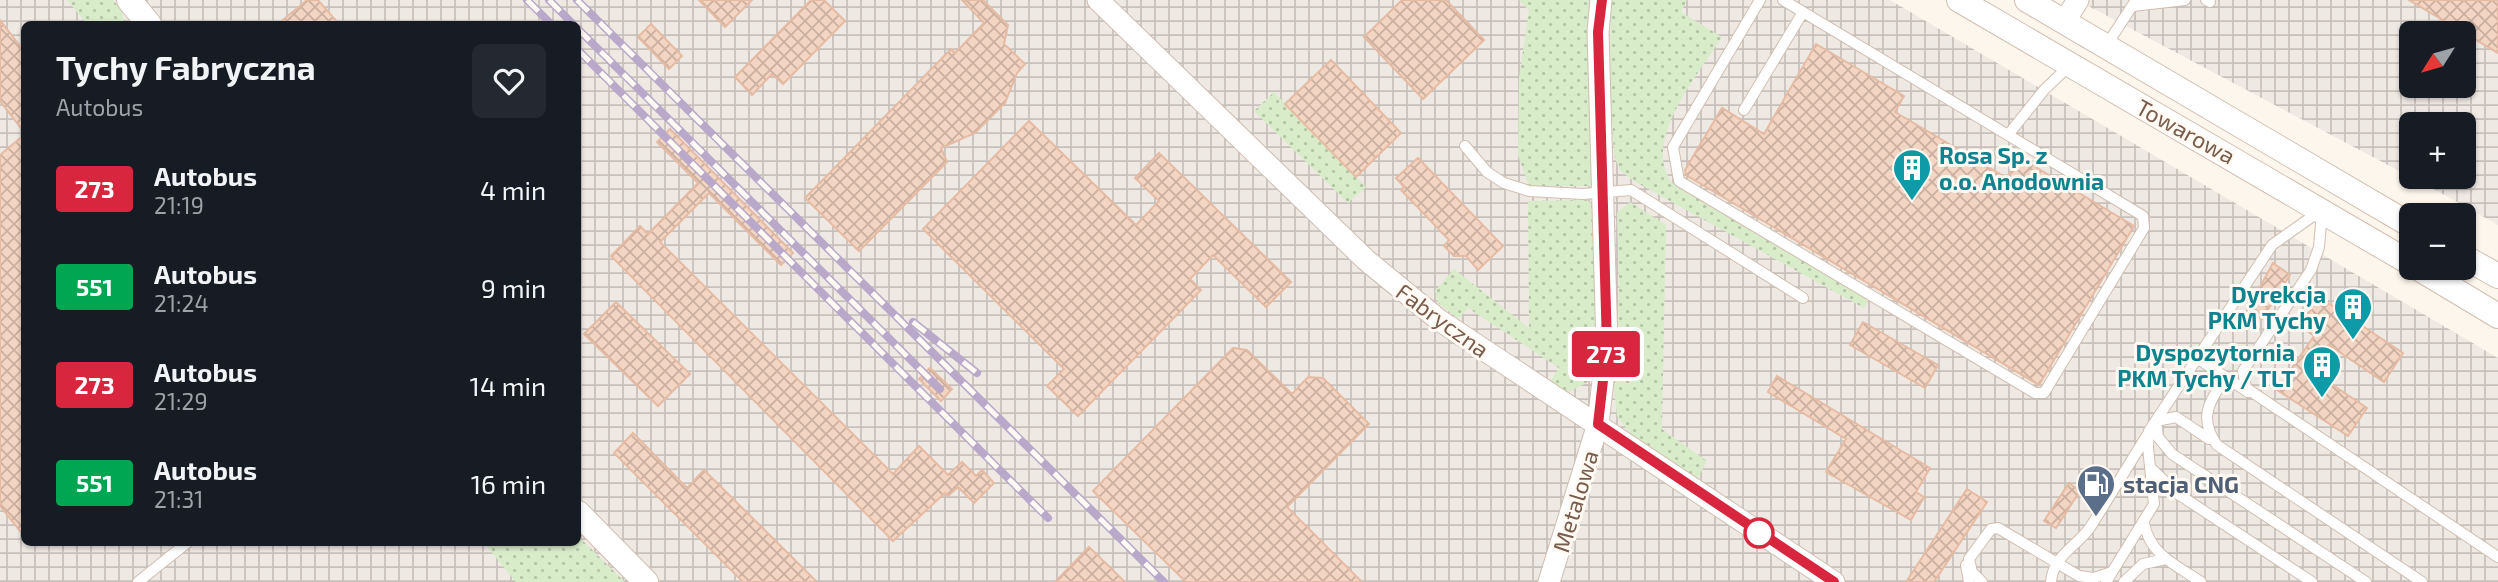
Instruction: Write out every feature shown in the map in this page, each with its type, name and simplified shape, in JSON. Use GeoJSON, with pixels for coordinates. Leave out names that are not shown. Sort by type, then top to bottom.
{"type":"FeatureCollection","features":[{"type":"Feature","properties":{"kind":"street"},"geometry":{"type":"LineString","coordinates":[[129,0],[146,21]]}},
{"type":"Feature","properties":{"kind":"street","name":"Fabryczna"},"geometry":{"type":"LineString","coordinates":[[1098,0],[1366,260],[1438,320],[1834,582]]}},
{"type":"Feature","properties":{"kind":"street","name":"Metalowa"},"geometry":{"type":"LineString","coordinates":[[1549,582],[1598,424],[1607,346],[1598,32],[1601,0]]}},
{"type":"Feature","properties":{"kind":"street","name":"Towarowa"},"geometry":{"type":"LineString","coordinates":[[1959,0],[2399,256]]}},
{"type":"Feature","properties":{"kind":"street","name":"Towarowa"},"geometry":{"type":"LineString","coordinates":[[2027,0],[2399,218]]}},
{"type":"Feature","properties":{"kind":"street"},"geometry":{"type":"LineString","coordinates":[[2064,22],[2078,0]]}},
{"type":"Feature","properties":{"kind":"street"},"geometry":{"type":"LineString","coordinates":[[2322,210],[2338,183]]}},
{"type":"Feature","properties":{"kind":"street"},"geometry":{"type":"LineString","coordinates":[[2476,264],[2498,276]]}},
{"type":"Feature","properties":{"kind":"street"},"geometry":{"type":"LineString","coordinates":[[2438,280],[2498,316]]}},
{"type":"Feature","properties":{"kind":"street"},"geometry":{"type":"LineString","coordinates":[[581,516],[646,582]]}},
{"type":"Feature","properties":{"kind":"lane"},"geometry":{"type":"LineString","coordinates":[[1760,0],[1673,147],[1679,181],[2035,393],[2044,393],[2144,228],[2143,216],[1783,0]]}},
{"type":"Feature","properties":{"kind":"lane"},"geometry":{"type":"LineString","coordinates":[[2106,46],[2135,3],[2185,0]]}},
{"type":"Feature","properties":{"kind":"lane"},"geometry":{"type":"LineString","coordinates":[[1744,110],[1803,12]]}},
{"type":"Feature","properties":{"kind":"lane"},"geometry":{"type":"LineString","coordinates":[[2008,135],[2044,90],[2071,64]]}},
{"type":"Feature","properties":{"kind":"lane"},"geometry":{"type":"LineString","coordinates":[[1465,146],[1487,172],[1504,183],[1529,191],[1604,193],[1631,190],[1803,298]]}},
{"type":"Feature","properties":{"kind":"lane"},"geometry":{"type":"LineString","coordinates":[[2051,582],[2056,565],[2070,545],[2088,530],[2272,244],[2322,210]]}},
{"type":"Feature","properties":{"kind":"lane"},"geometry":{"type":"LineString","coordinates":[[2250,394],[2242,380],[2243,371],[2311,270],[2319,247],[2322,210]]}},
{"type":"Feature","properties":{"kind":"lane"},"geometry":{"type":"LineString","coordinates":[[2197,358],[2498,557]]}},
{"type":"Feature","properties":{"kind":"lane"},"geometry":{"type":"LineString","coordinates":[[2217,445],[2208,432],[2205,419],[2211,398],[2226,377]]}},
{"type":"Feature","properties":{"kind":"lane"},"geometry":{"type":"LineString","coordinates":[[2156,421],[2176,417],[2195,427],[2217,445],[2422,582]]}},
{"type":"Feature","properties":{"kind":"lane"},"geometry":{"type":"LineString","coordinates":[[2156,421],[2158,437],[2172,454],[2366,582]]}},
{"type":"Feature","properties":{"kind":"lane"},"geometry":{"type":"LineString","coordinates":[[1969,582],[1965,570],[1969,559],[1986,532],[1998,528],[2056,565],[2079,576],[2109,577],[2154,505],[2150,431]]}},
{"type":"Feature","properties":{"kind":"lane"},"geometry":{"type":"LineString","coordinates":[[2150,464],[2178,494],[2312,582]]}},
{"type":"Feature","properties":{"kind":"lane"},"geometry":{"type":"LineString","coordinates":[[2144,523],[2151,545],[2166,559],[2201,582]]}},
{"type":"Feature","properties":{"kind":"lane"},"geometry":{"type":"LineString","coordinates":[[138,582],[183,546]]}},
{"type":"Feature","properties":{"kind":"lane"},"geometry":{"type":"LineString","coordinates":[[1969,559],[1972,572],[1982,582]]}},
{"type":"Feature","properties":{"kind":"lane"},"geometry":{"type":"LineString","coordinates":[[2124,582],[2143,564],[2166,559]]}},
{"type":"Feature","properties":{"kind":"shaded area"},"geometry":{"type":"Polygon","coordinates":[[[0,0],[1890,0],[2498,358],[2498,582],[0,582],[0,0]]]}},
{"type":"Feature","properties":{"kind":"shaded area"},"geometry":{"type":"Polygon","coordinates":[[[2077,0],[2498,0],[2498,225],[2476,213],[2476,203],[2459,203],[2433,189],[2476,189],[2476,112],[2399,112],[2399,171],[2077,0]]]}},
{"type":"Feature","properties":{"kind":"green space"},"geometry":{"type":"Polygon","coordinates":[[[67,0],[113,0],[122,11],[124,21],[84,21],[67,0]]]}},
{"type":"Feature","properties":{"kind":"green space"},"geometry":{"type":"Polygon","coordinates":[[[1519,0],[1590,0],[1588,46],[1594,182],[1591,186],[1529,186],[1518,155],[1519,78],[1529,11],[1519,0]]]}},
{"type":"Feature","properties":{"kind":"green space"},"geometry":{"type":"Polygon","coordinates":[[[1612,0],[1687,0],[1681,12],[1722,37],[1687,89],[1667,130],[1663,150],[1665,168],[1674,185],[1869,299],[1864,308],[1632,180],[1620,170],[1614,156],[1609,56],[1612,0]]]}},
{"type":"Feature","properties":{"kind":"green space"},"geometry":{"type":"Polygon","coordinates":[[[1274,92],[1366,187],[1348,203],[1254,111],[1274,92]]]}},
{"type":"Feature","properties":{"kind":"green space"},"geometry":{"type":"Polygon","coordinates":[[[1587,200],[1597,209],[1598,287],[1594,369],[1587,383],[1568,392],[1549,383],[1559,368],[1468,308],[1459,319],[1438,303],[1435,291],[1454,269],[1529,328],[1528,201],[1587,200]]]}},
{"type":"Feature","properties":{"kind":"green space"},"geometry":{"type":"Polygon","coordinates":[[[1630,202],[1666,225],[1662,429],[1707,461],[1697,479],[1635,440],[1617,416],[1613,380],[1619,290],[1617,213],[1630,202]]]}},
{"type":"Feature","properties":{"kind":"green space"},"geometry":{"type":"Polygon","coordinates":[[[581,539],[625,582],[516,582],[486,546],[581,546],[581,539]]]}},
{"type":"Feature","properties":{"kind":"building"},"geometry":{"type":"Polygon","coordinates":[[[307,0],[318,0],[336,21],[282,21],[307,0]]]}},
{"type":"Feature","properties":{"kind":"building"},"geometry":{"type":"Polygon","coordinates":[[[699,0],[752,0],[725,27],[699,0]]]}},
{"type":"Feature","properties":{"kind":"building"},"geometry":{"type":"Polygon","coordinates":[[[811,0],[824,0],[845,21],[783,84],[772,74],[752,95],[735,77],[811,0]]]}},
{"type":"Feature","properties":{"kind":"building"},"geometry":{"type":"Polygon","coordinates":[[[962,0],[983,0],[1008,25],[1004,44],[1025,64],[1017,73],[1005,103],[975,133],[941,148],[947,162],[859,251],[805,198],[951,49],[955,53],[984,23],[962,0]]]}},
{"type":"Feature","properties":{"kind":"building"},"geometry":{"type":"Polygon","coordinates":[[[1402,0],[1446,0],[1484,40],[1423,99],[1364,37],[1402,0]]]}},
{"type":"Feature","properties":{"kind":"building"},"geometry":{"type":"Polygon","coordinates":[[[2409,0],[2498,0],[2498,53],[2476,40],[2476,21],[2444,21],[2409,0]]]}},
{"type":"Feature","properties":{"kind":"building"},"geometry":{"type":"Polygon","coordinates":[[[0,20],[21,47],[21,128],[0,101],[0,20]]]}},
{"type":"Feature","properties":{"kind":"building"},"geometry":{"type":"Polygon","coordinates":[[[651,24],[682,56],[669,69],[638,37],[651,24]]]}},
{"type":"Feature","properties":{"kind":"building","name":"Rosa Sp. z o.o. Anodownia"},"geometry":{"type":"Polygon","coordinates":[[[1816,44],[1904,96],[1895,112],[2007,178],[2019,157],[2134,226],[2039,385],[1686,175],[1685,170],[1722,108],[1764,134],[1816,44]]]}},
{"type":"Feature","properties":{"kind":"building"},"geometry":{"type":"Polygon","coordinates":[[[1331,60],[1401,133],[1356,177],[1285,104],[1331,60]]]}},
{"type":"Feature","properties":{"kind":"building"},"geometry":{"type":"Polygon","coordinates":[[[1029,121],[1136,225],[1159,201],[1135,178],[1159,153],[1291,282],[1266,307],[1213,255],[1190,279],[1201,290],[1078,416],[1047,386],[1064,369],[923,229],[1029,121]]]}},
{"type":"Feature","properties":{"kind":"building"},"geometry":{"type":"Polygon","coordinates":[[[670,129],[793,253],[781,265],[709,193],[660,242],[893,474],[919,446],[948,475],[962,462],[976,476],[982,470],[994,483],[974,503],[958,487],[948,496],[945,493],[893,541],[611,256],[640,226],[648,234],[698,183],[657,142],[670,129]]]}},
{"type":"Feature","properties":{"kind":"building"},"geometry":{"type":"Polygon","coordinates":[[[21,138],[21,532],[0,506],[0,155],[21,138]]]}},
{"type":"Feature","properties":{"kind":"building"},"geometry":{"type":"Polygon","coordinates":[[[1418,158],[1503,246],[1478,270],[1466,256],[1454,256],[1444,246],[1449,240],[1401,190],[1404,187],[1396,178],[1418,158]]]}},
{"type":"Feature","properties":{"kind":"building"},"geometry":{"type":"Polygon","coordinates":[[[2273,263],[2290,275],[2262,319],[2248,309],[2273,263]]]}},
{"type":"Feature","properties":{"kind":"building"},"geometry":{"type":"Polygon","coordinates":[[[2319,297],[2403,353],[2384,382],[2329,345],[2312,371],[2367,408],[2348,436],[2277,390],[2314,336],[2300,326],[2319,297]]]}},
{"type":"Feature","properties":{"kind":"building"},"geometry":{"type":"Polygon","coordinates":[[[616,302],[690,374],[658,406],[584,334],[616,302]]]}},
{"type":"Feature","properties":{"kind":"building"},"geometry":{"type":"Polygon","coordinates":[[[1863,322],[1938,365],[1925,388],[1850,345],[1863,322]]]}},
{"type":"Feature","properties":{"kind":"building"},"geometry":{"type":"Polygon","coordinates":[[[1233,348],[1247,350],[1292,394],[1308,377],[1323,378],[1369,424],[1287,507],[1362,582],[1186,582],[1093,491],[1233,348]]]}},
{"type":"Feature","properties":{"kind":"building"},"geometry":{"type":"Polygon","coordinates":[[[930,368],[952,389],[941,401],[919,379],[930,368]]]}},
{"type":"Feature","properties":{"kind":"building"},"geometry":{"type":"Polygon","coordinates":[[[1777,376],[1930,468],[1916,492],[1924,497],[1911,520],[1826,472],[1846,439],[1768,392],[1777,376]]]}},
{"type":"Feature","properties":{"kind":"building"},"geometry":{"type":"Polygon","coordinates":[[[633,433],[687,488],[704,470],[817,582],[743,582],[614,453],[633,433]]]}},
{"type":"Feature","properties":{"kind":"building"},"geometry":{"type":"Polygon","coordinates":[[[2069,483],[2080,491],[2056,528],[2044,521],[2069,483]]]}},
{"type":"Feature","properties":{"kind":"building"},"geometry":{"type":"Polygon","coordinates":[[[1967,489],[1987,502],[1934,582],[1906,582],[1967,489]]]}},
{"type":"Feature","properties":{"kind":"building"},"geometry":{"type":"Polygon","coordinates":[[[1089,547],[1125,582],[1055,582],[1089,547]]]}},
{"type":"Feature","properties":{"kind":"railway"},"geometry":{"type":"LineString","coordinates":[[527,0],[548,21]]}},
{"type":"Feature","properties":{"kind":"railway"},"geometry":{"type":"LineString","coordinates":[[549,0],[570,21]]}},
{"type":"Feature","properties":{"kind":"railway"},"geometry":{"type":"LineString","coordinates":[[577,0],[1164,582]]}},
{"type":"Feature","properties":{"kind":"railway"},"geometry":{"type":"LineString","coordinates":[[581,32],[940,389]]}},
{"type":"Feature","properties":{"kind":"railway"},"geometry":{"type":"LineString","coordinates":[[581,53],[1048,518]]}},
{"type":"Feature","properties":{"kind":"railway"},"geometry":{"type":"LineString","coordinates":[[913,322],[977,373]]}},
{"type":"Feature","properties":{"kind":"bus line","name":"273"},"geometry":{"type":"LineString","coordinates":[[1602,0],[1598,32],[1607,346],[1598,424],[1834,582]]}},
{"type":"Feature","properties":{"kind":"place","name":"Rosa Sp. z o.o. Anodownia"},"geometry":{"type":"Point","coordinates":[1912,202]}},
{"type":"Feature","properties":{"kind":"place","name":"Dyrekcja PKM Tychy"},"geometry":{"type":"Point","coordinates":[2353,341]}},
{"type":"Feature","properties":{"kind":"place","name":"Dyspozytornia PKM Tychy / TLT"},"geometry":{"type":"Point","coordinates":[2322,399]}},
{"type":"Feature","properties":{"kind":"place","name":"stacja CNG"},"geometry":{"type":"Point","coordinates":[2096,518]}}]}
